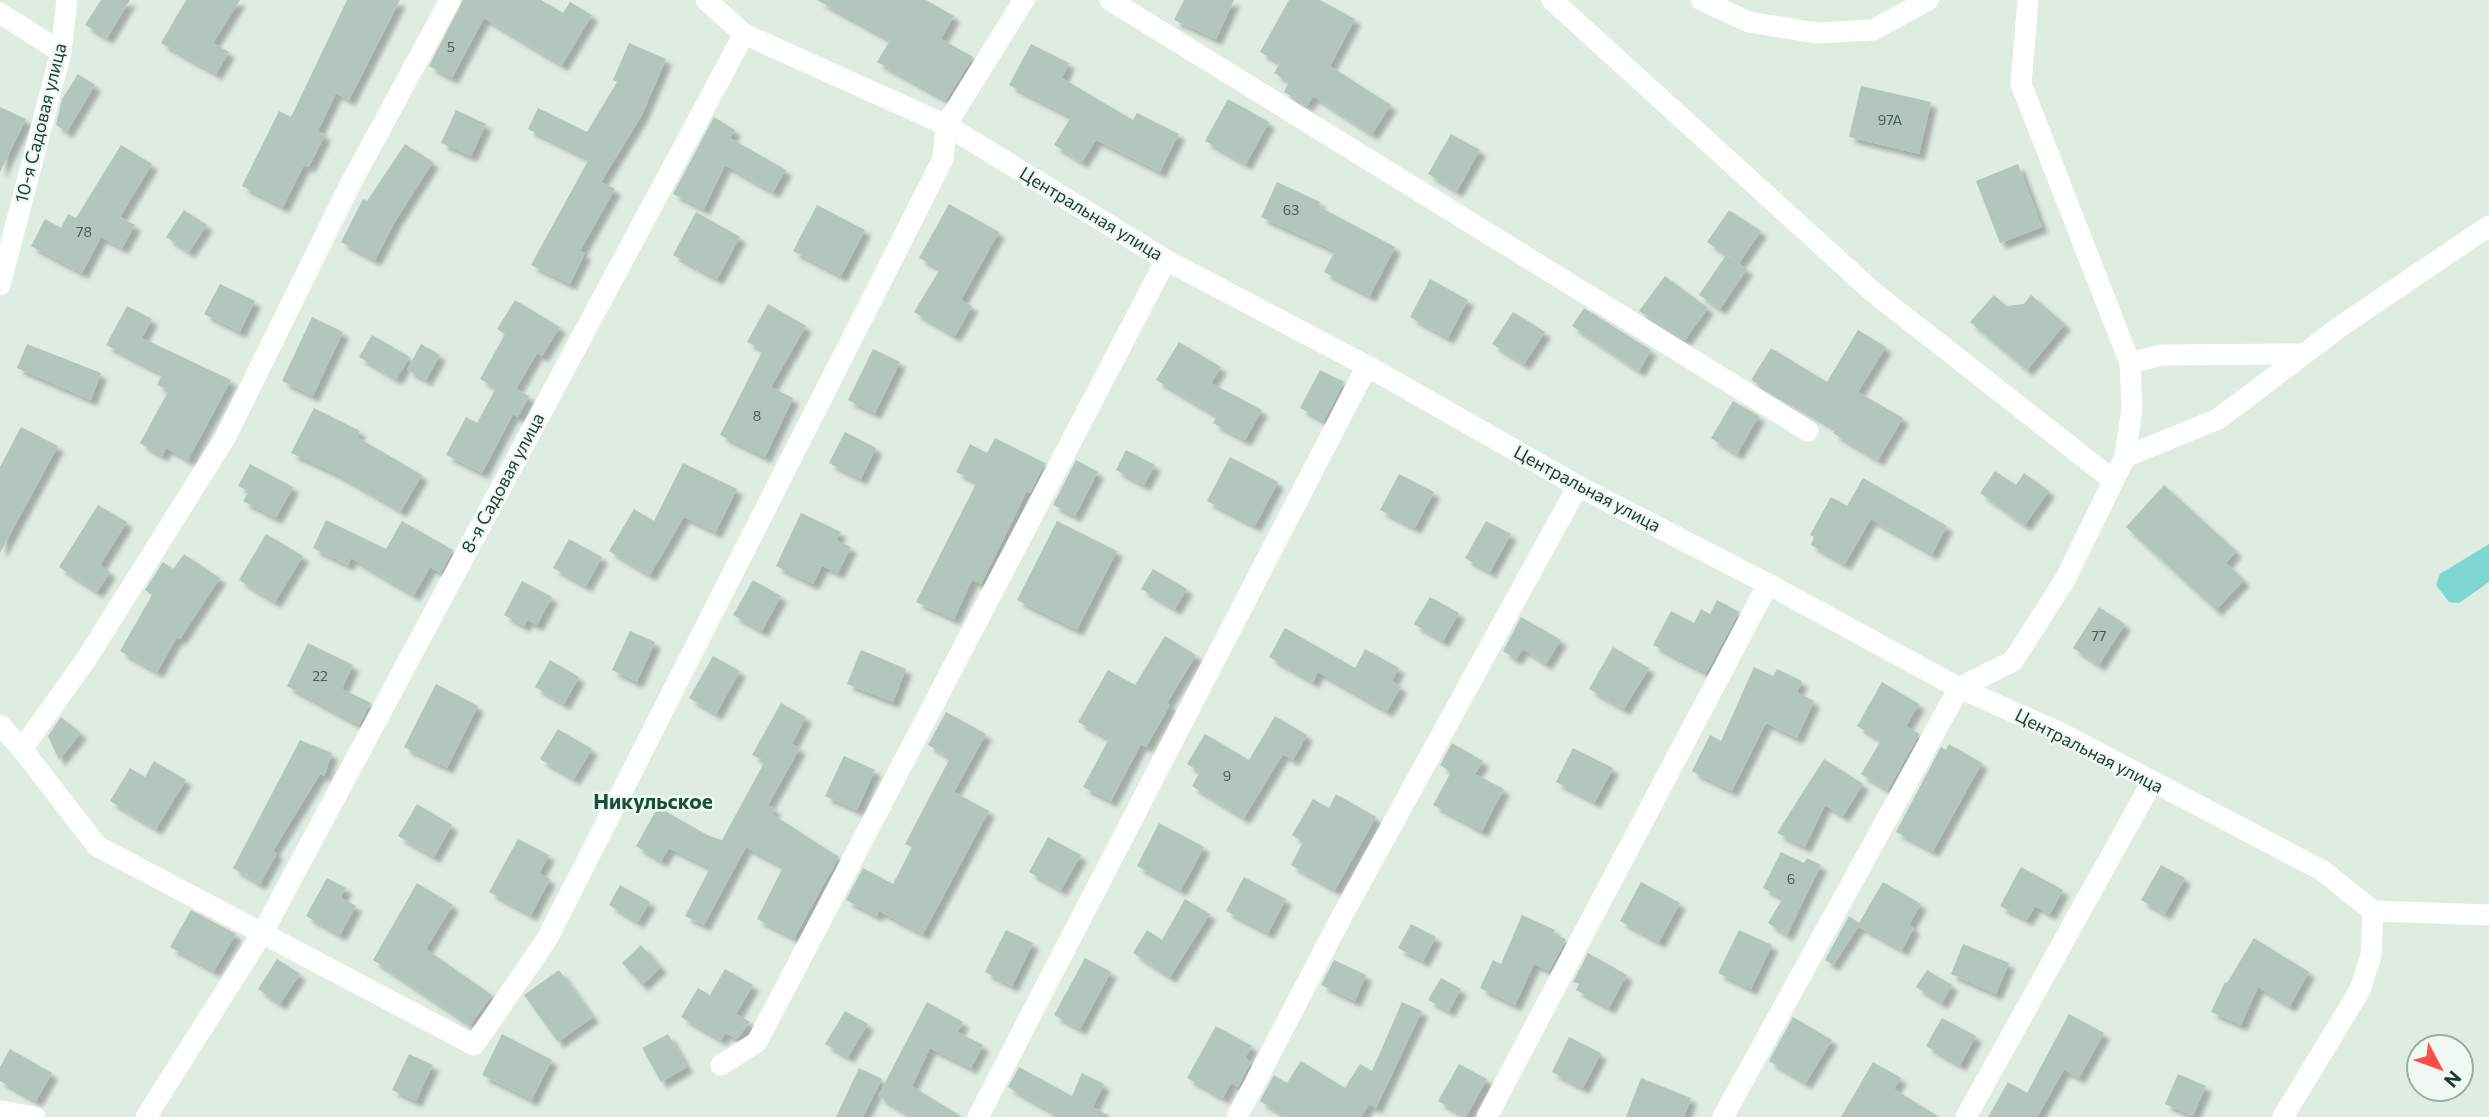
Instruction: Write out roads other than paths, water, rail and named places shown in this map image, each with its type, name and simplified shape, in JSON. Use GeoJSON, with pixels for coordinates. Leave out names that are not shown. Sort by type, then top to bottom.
{"type":"FeatureCollection","features":[{"type":"Feature","properties":{"kind":"street","name":"10-я Садовая улица"},"geometry":{"type":"LineString","coordinates":[[0,285],[3,260],[61,52],[67,0]]}},
{"type":"Feature","properties":{"kind":"street"},"geometry":{"type":"LineString","coordinates":[[22,749],[87,658],[225,438],[350,185],[450,0]]}},
{"type":"Feature","properties":{"kind":"street","name":"Центральная улица"},"geometry":{"type":"LineString","coordinates":[[706,0],[744,34],[946,125],[1166,260],[1367,366],[1578,486],[1768,584],[1959,688],[2059,732],[2323,871],[2372,911]]}},
{"type":"Feature","properties":{"kind":"street"},"geometry":{"type":"LineString","coordinates":[[0,725],[22,749],[97,846],[474,1045],[547,939],[943,159],[946,125],[1024,0]]}},
{"type":"Feature","properties":{"kind":"street"},"geometry":{"type":"LineString","coordinates":[[1110,0],[1808,431]]}},
{"type":"Feature","properties":{"kind":"street"},"geometry":{"type":"LineString","coordinates":[[1552,0],[1872,292],[2113,480]]}},
{"type":"Feature","properties":{"kind":"street"},"geometry":{"type":"LineString","coordinates":[[1701,0],[1749,22],[1817,33],[1872,30],[1928,0]]}},
{"type":"Feature","properties":{"kind":"street"},"geometry":{"type":"LineString","coordinates":[[1723,1117],[1959,688],[2012,661],[2066,578],[2125,457],[2132,408],[2130,363],[2021,84],[2028,0]]}},
{"type":"Feature","properties":{"kind":"street"},"geometry":{"type":"LineString","coordinates":[[0,13],[61,52]]}},
{"type":"Feature","properties":{"kind":"street","name":"8-я Садовая улица"},"geometry":{"type":"LineString","coordinates":[[146,1117],[263,932],[744,34]]}},
{"type":"Feature","properties":{"kind":"street"},"geometry":{"type":"LineString","coordinates":[[2125,457],[2218,419],[2302,355],[2489,226]]}},
{"type":"Feature","properties":{"kind":"street"},"geometry":{"type":"LineString","coordinates":[[721,1065],[757,1042],[1166,260]]}},
{"type":"Feature","properties":{"kind":"street"},"geometry":{"type":"LineString","coordinates":[[2130,363],[2162,355],[2302,355]]}},
{"type":"Feature","properties":{"kind":"street"},"geometry":{"type":"LineString","coordinates":[[978,1117],[1367,366]]}},
{"type":"Feature","properties":{"kind":"street"},"geometry":{"type":"LineString","coordinates":[[1237,1117],[1355,892],[1578,486]]}},
{"type":"Feature","properties":{"kind":"street"},"geometry":{"type":"LineString","coordinates":[[1487,1117],[1768,584]]}},
{"type":"Feature","properties":{"kind":"street"},"geometry":{"type":"LineString","coordinates":[[1966,1117],[2152,782]]}},
{"type":"Feature","properties":{"kind":"street"},"geometry":{"type":"LineString","coordinates":[[2283,1117],[2360,990],[2371,956],[2372,911],[2489,915]]}},
{"type":"Feature","properties":{"kind":"street"},"geometry":{"type":"LineString","coordinates":[[0,1111],[36,1117]]}},
{"type":"Feature","properties":{"kind":"water"},"geometry":{"type":"Polygon","coordinates":[[[2489,544],[2489,582],[2459,603],[2449,602],[2436,585],[2440,574],[2489,544]]]}},
{"type":"Feature","properties":{"kind":"district","name":"Никульское"},"geometry":{"type":"Point","coordinates":[653,802]}}]}
